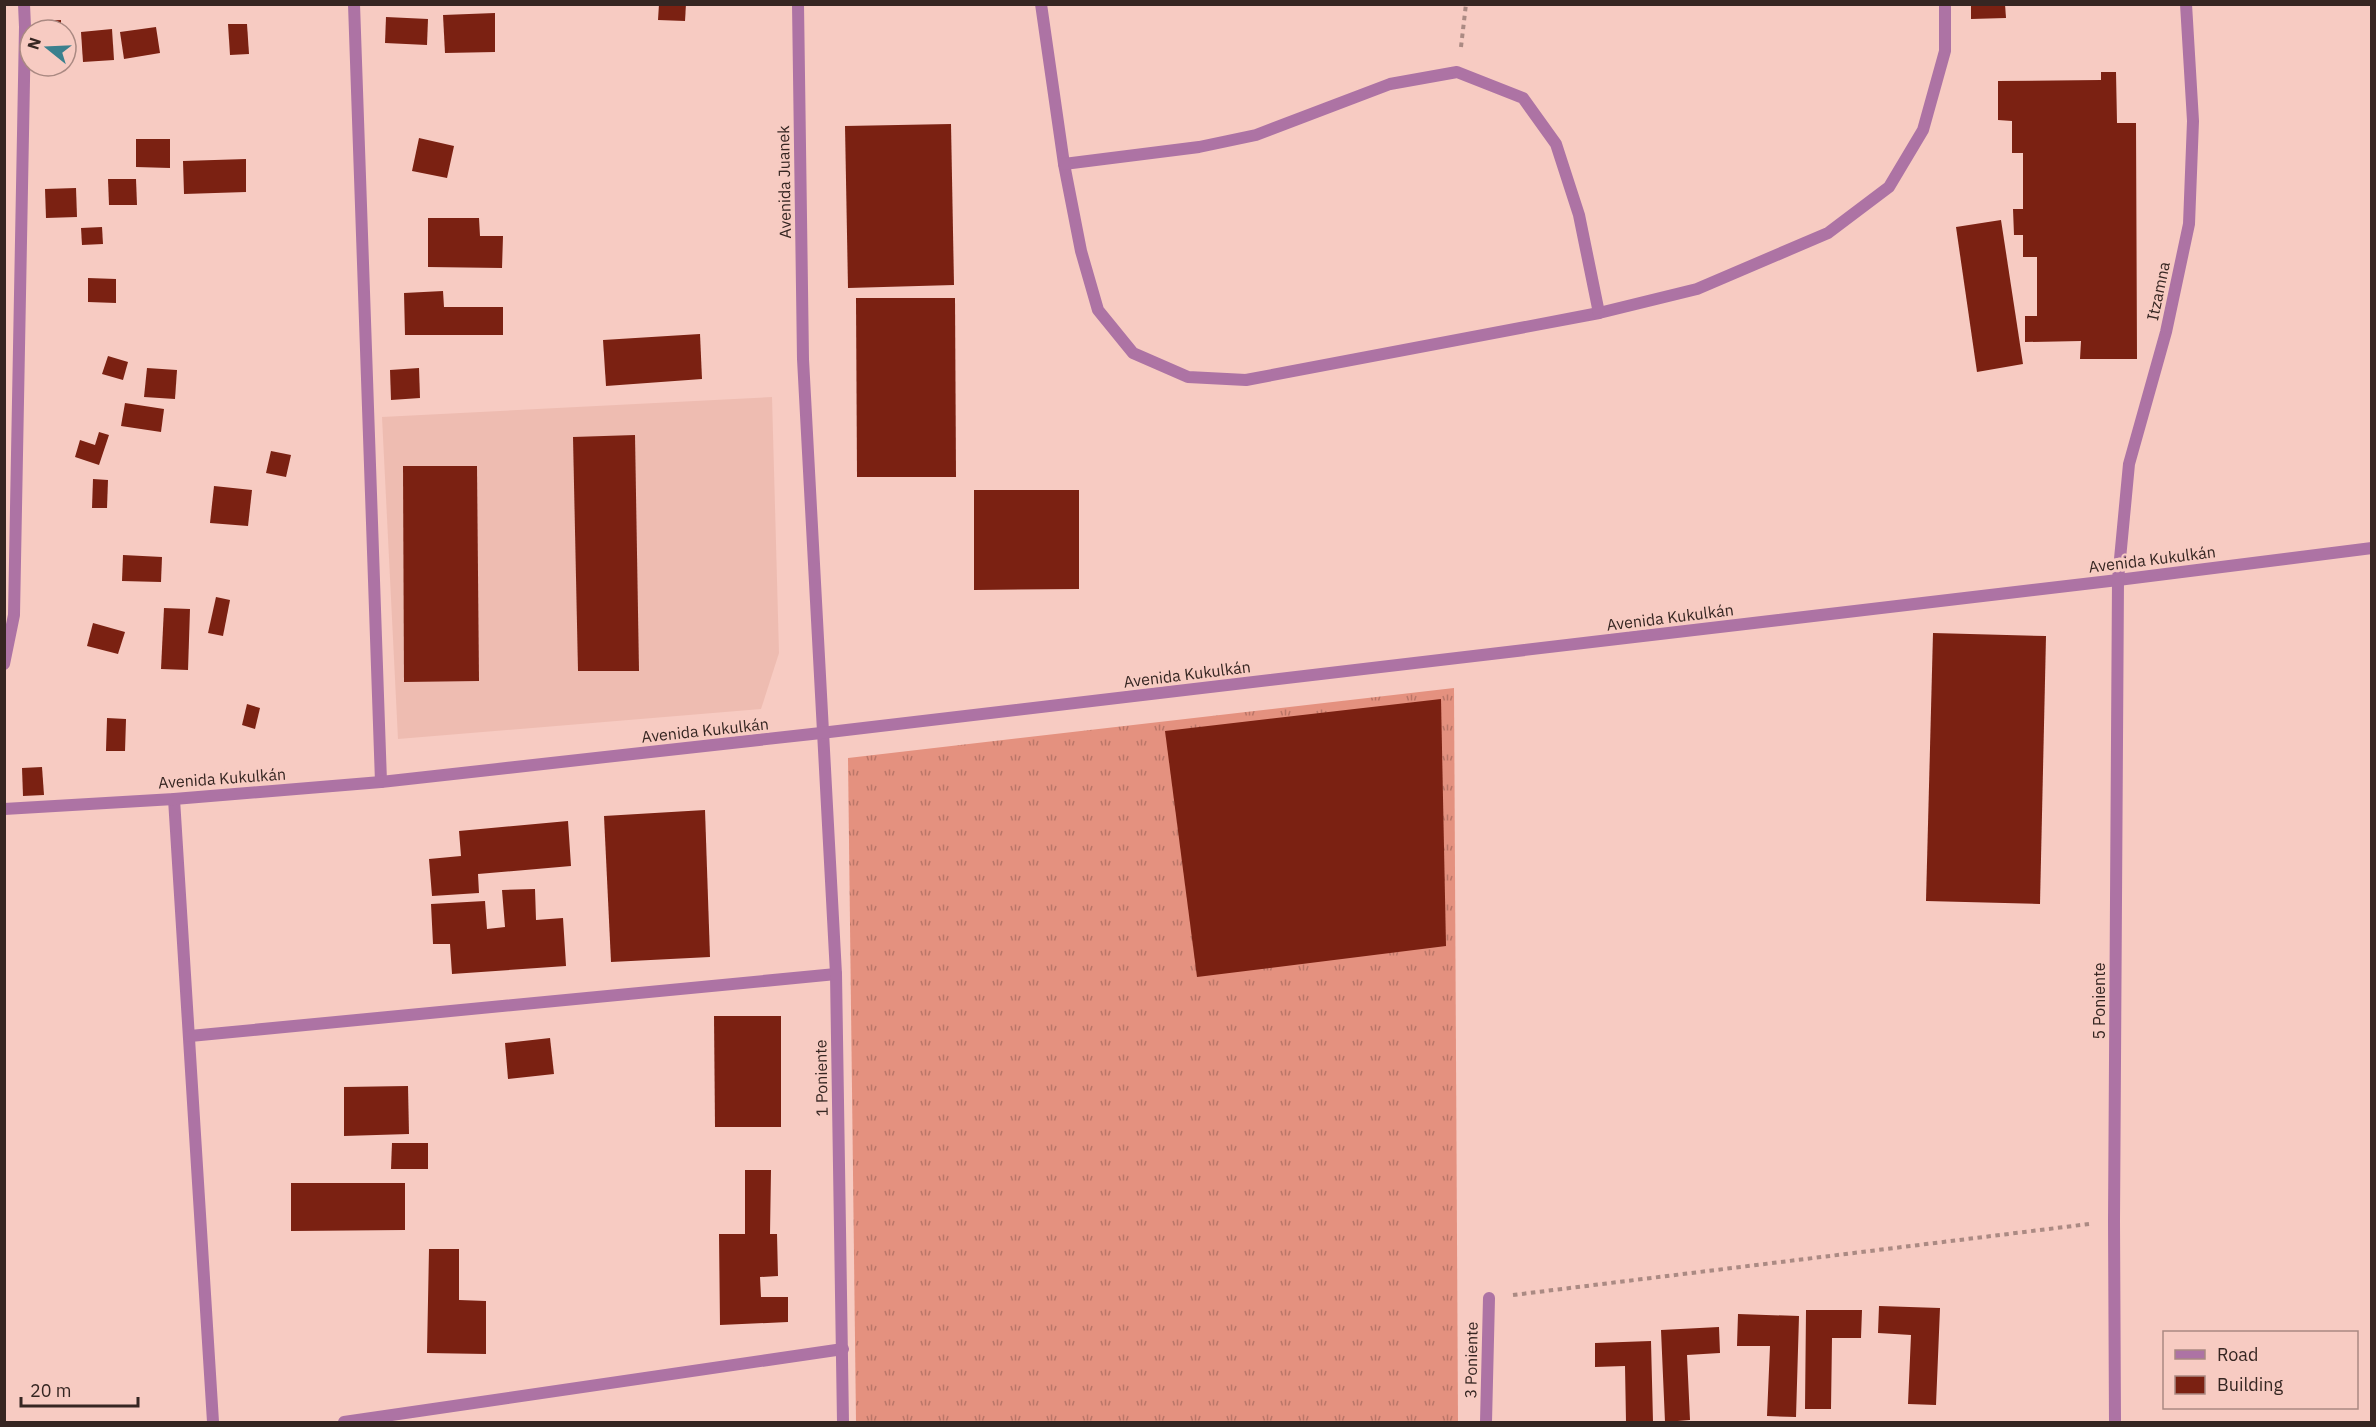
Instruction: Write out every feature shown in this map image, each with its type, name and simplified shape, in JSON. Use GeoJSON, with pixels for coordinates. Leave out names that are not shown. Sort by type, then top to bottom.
{"type":"FeatureCollection","features":[{"type":"Feature","properties":{"kind":"street"},"geometry":{"type":"LineString","coordinates":[[4,664],[14,615],[24,4]]}},
{"type":"Feature","properties":{"kind":"street"},"geometry":{"type":"LineString","coordinates":[[354,4],[381,782]]}},
{"type":"Feature","properties":{"kind":"street","name":"Avenida Juanek"},"geometry":{"type":"LineString","coordinates":[[798,4],[803,359],[821,733]]}},
{"type":"Feature","properties":{"kind":"street"},"geometry":{"type":"LineString","coordinates":[[1041,4],[1064,164],[1081,251],[1098,310],[1133,353],[1188,377],[1246,380],[1599,313],[1697,289],[1828,233],[1889,187],[1923,130],[1946,51],[1945,4]]}},
{"type":"Feature","properties":{"kind":"street","name":"Itzamna"},"geometry":{"type":"LineString","coordinates":[[2118,580],[2129,464],[2166,332],[2189,224],[2193,122],[2186,4]]}},
{"type":"Feature","properties":{"kind":"street"},"geometry":{"type":"LineString","coordinates":[[1064,164],[1199,147],[1256,135],[1390,84],[1457,72],[1523,98],[1556,144],[1579,215],[1599,313]]}},
{"type":"Feature","properties":{"kind":"street","name":"Avenida Kukulkán"},"geometry":{"type":"LineString","coordinates":[[4,809],[174,799],[381,782],[821,733],[2372,548]]}},
{"type":"Feature","properties":{"kind":"street","name":"5 Poniente"},"geometry":{"type":"LineString","coordinates":[[2115,1422],[2118,580]]}},
{"type":"Feature","properties":{"kind":"street","name":"1 Poniente"},"geometry":{"type":"LineString","coordinates":[[821,733],[836,974],[843,1422]]}},
{"type":"Feature","properties":{"kind":"street"},"geometry":{"type":"LineString","coordinates":[[174,799],[213,1422]]}},
{"type":"Feature","properties":{"kind":"street"},"geometry":{"type":"LineString","coordinates":[[190,1036],[836,974]]}},
{"type":"Feature","properties":{"kind":"street","name":"3 Poniente"},"geometry":{"type":"LineString","coordinates":[[1486,1422],[1489,1298]]}},
{"type":"Feature","properties":{"kind":"street"},"geometry":{"type":"LineString","coordinates":[[344,1422],[843,1349]]}},
{"type":"Feature","properties":{"kind":"path"},"geometry":{"type":"LineString","coordinates":[[1457,72],[1466,4]]}},
{"type":"Feature","properties":{"kind":"path"},"geometry":{"type":"LineString","coordinates":[[1489,1298],[2114,1221]]}},
{"type":"Feature","properties":{"kind":"shaded area"},"geometry":{"type":"Polygon","coordinates":[[[772,397],[779,653],[761,709],[398,739],[382,417],[772,397]]]}},
{"type":"Feature","properties":{"kind":"green space"},"geometry":{"type":"Polygon","coordinates":[[[1454,688],[1458,1422],[856,1422],[848,758],[1454,688]]]}},
{"type":"Feature","properties":{"kind":"building"},"geometry":{"type":"Polygon","coordinates":[[[659,4],[686,4],[685,21],[658,20],[659,4]]]}},
{"type":"Feature","properties":{"kind":"building"},"geometry":{"type":"Polygon","coordinates":[[[1971,4],[2005,4],[2006,18],[1971,19],[1971,4]]]}},
{"type":"Feature","properties":{"kind":"building"},"geometry":{"type":"Polygon","coordinates":[[[495,13],[495,52],[445,53],[443,15],[495,13]]]}},
{"type":"Feature","properties":{"kind":"building"},"geometry":{"type":"Polygon","coordinates":[[[386,17],[428,19],[427,45],[385,43],[386,17]]]}},
{"type":"Feature","properties":{"kind":"building"},"geometry":{"type":"Polygon","coordinates":[[[228,24],[247,24],[249,54],[230,55],[228,24]]]}},
{"type":"Feature","properties":{"kind":"building"},"geometry":{"type":"Polygon","coordinates":[[[156,27],[160,53],[124,59],[120,32],[156,27]]]}},
{"type":"Feature","properties":{"kind":"building"},"geometry":{"type":"Polygon","coordinates":[[[112,29],[114,60],[83,62],[81,32],[112,29]]]}},
{"type":"Feature","properties":{"kind":"building"},"geometry":{"type":"Polygon","coordinates":[[[2101,72],[2116,72],[2117,123],[2136,123],[2137,359],[2080,359],[2081,341],[2025,342],[2025,316],[2037,316],[2037,257],[2023,257],[2023,235],[2014,235],[2013,209],[2023,209],[2023,153],[2012,153],[2012,121],[1998,120],[1998,81],[2101,80],[2101,72]]]}},
{"type":"Feature","properties":{"kind":"building"},"geometry":{"type":"Polygon","coordinates":[[[951,124],[954,285],[848,288],[845,126],[951,124]]]}},
{"type":"Feature","properties":{"kind":"building"},"geometry":{"type":"Polygon","coordinates":[[[419,138],[454,146],[447,178],[412,171],[419,138]]]}},
{"type":"Feature","properties":{"kind":"building"},"geometry":{"type":"Polygon","coordinates":[[[136,139],[170,139],[170,168],[136,167],[136,139]]]}},
{"type":"Feature","properties":{"kind":"building"},"geometry":{"type":"Polygon","coordinates":[[[246,159],[246,192],[184,194],[183,161],[246,159]]]}},
{"type":"Feature","properties":{"kind":"building"},"geometry":{"type":"Polygon","coordinates":[[[108,179],[136,179],[137,205],[109,205],[108,179]]]}},
{"type":"Feature","properties":{"kind":"building"},"geometry":{"type":"Polygon","coordinates":[[[76,188],[77,217],[46,218],[45,189],[76,188]]]}},
{"type":"Feature","properties":{"kind":"building"},"geometry":{"type":"Polygon","coordinates":[[[428,218],[479,218],[480,236],[503,236],[502,268],[428,267],[428,218]]]}},
{"type":"Feature","properties":{"kind":"building"},"geometry":{"type":"Polygon","coordinates":[[[2001,220],[2023,364],[1977,372],[1956,227],[2001,220]]]}},
{"type":"Feature","properties":{"kind":"building"},"geometry":{"type":"Polygon","coordinates":[[[102,227],[103,244],[82,245],[81,228],[102,227]]]}},
{"type":"Feature","properties":{"kind":"building"},"geometry":{"type":"Polygon","coordinates":[[[88,278],[116,279],[116,303],[88,302],[88,278]]]}},
{"type":"Feature","properties":{"kind":"building"},"geometry":{"type":"Polygon","coordinates":[[[443,291],[444,307],[503,307],[503,335],[405,335],[404,293],[443,291]]]}},
{"type":"Feature","properties":{"kind":"building"},"geometry":{"type":"Polygon","coordinates":[[[856,298],[955,298],[956,477],[857,477],[856,298]]]}},
{"type":"Feature","properties":{"kind":"building"},"geometry":{"type":"Polygon","coordinates":[[[700,334],[702,379],[606,386],[603,340],[700,334]]]}},
{"type":"Feature","properties":{"kind":"building"},"geometry":{"type":"Polygon","coordinates":[[[108,356],[128,362],[123,380],[102,374],[108,356]]]}},
{"type":"Feature","properties":{"kind":"building"},"geometry":{"type":"Polygon","coordinates":[[[147,368],[177,370],[175,399],[144,397],[147,368]]]}},
{"type":"Feature","properties":{"kind":"building"},"geometry":{"type":"Polygon","coordinates":[[[419,368],[420,398],[391,400],[390,370],[419,368]]]}},
{"type":"Feature","properties":{"kind":"building"},"geometry":{"type":"Polygon","coordinates":[[[125,403],[164,409],[161,432],[121,426],[125,403]]]}},
{"type":"Feature","properties":{"kind":"building"},"geometry":{"type":"Polygon","coordinates":[[[99,432],[109,435],[99,465],[75,457],[80,440],[95,445],[99,432]]]}},
{"type":"Feature","properties":{"kind":"building"},"geometry":{"type":"Polygon","coordinates":[[[635,435],[639,671],[578,671],[573,437],[635,435]]]}},
{"type":"Feature","properties":{"kind":"building"},"geometry":{"type":"Polygon","coordinates":[[[271,451],[291,455],[286,477],[266,473],[271,451]]]}},
{"type":"Feature","properties":{"kind":"building"},"geometry":{"type":"Polygon","coordinates":[[[403,466],[477,466],[479,681],[404,682],[403,466]]]}},
{"type":"Feature","properties":{"kind":"building"},"geometry":{"type":"Polygon","coordinates":[[[93,479],[108,480],[107,508],[92,508],[93,479]]]}},
{"type":"Feature","properties":{"kind":"building"},"geometry":{"type":"Polygon","coordinates":[[[214,486],[252,490],[248,526],[210,523],[214,486]]]}},
{"type":"Feature","properties":{"kind":"building"},"geometry":{"type":"Polygon","coordinates":[[[974,490],[1079,490],[1079,589],[974,590],[974,490]]]}},
{"type":"Feature","properties":{"kind":"building"},"geometry":{"type":"Polygon","coordinates":[[[123,555],[162,557],[161,582],[122,581],[123,555]]]}},
{"type":"Feature","properties":{"kind":"building"},"geometry":{"type":"Polygon","coordinates":[[[216,597],[230,600],[223,636],[208,633],[216,597]]]}},
{"type":"Feature","properties":{"kind":"building"},"geometry":{"type":"Polygon","coordinates":[[[164,608],[190,609],[188,670],[161,669],[164,608]]]}},
{"type":"Feature","properties":{"kind":"building"},"geometry":{"type":"Polygon","coordinates":[[[93,623],[125,632],[118,654],[87,646],[93,623]]]}},
{"type":"Feature","properties":{"kind":"building"},"geometry":{"type":"Polygon","coordinates":[[[1933,633],[2046,636],[2040,904],[1926,901],[1933,633]]]}},
{"type":"Feature","properties":{"kind":"building"},"geometry":{"type":"Polygon","coordinates":[[[1441,699],[1446,946],[1197,977],[1165,731],[1441,699]]]}},
{"type":"Feature","properties":{"kind":"building"},"geometry":{"type":"Polygon","coordinates":[[[247,704],[260,708],[255,729],[242,725],[247,704]]]}},
{"type":"Feature","properties":{"kind":"building"},"geometry":{"type":"Polygon","coordinates":[[[107,718],[126,719],[125,751],[106,751],[107,718]]]}},
{"type":"Feature","properties":{"kind":"building"},"geometry":{"type":"Polygon","coordinates":[[[42,767],[44,795],[23,796],[22,768],[42,767]]]}},
{"type":"Feature","properties":{"kind":"building"},"geometry":{"type":"Polygon","coordinates":[[[705,810],[710,957],[611,962],[604,816],[705,810]]]}},
{"type":"Feature","properties":{"kind":"building"},"geometry":{"type":"Polygon","coordinates":[[[568,821],[571,866],[478,874],[479,893],[432,896],[429,859],[461,856],[459,831],[568,821]]]}},
{"type":"Feature","properties":{"kind":"building"},"geometry":{"type":"Polygon","coordinates":[[[535,889],[536,920],[563,918],[566,966],[452,974],[450,944],[433,944],[431,904],[485,901],[487,929],[505,927],[502,890],[535,889]]]}},
{"type":"Feature","properties":{"kind":"building"},"geometry":{"type":"Polygon","coordinates":[[[714,1016],[781,1016],[781,1127],[715,1127],[714,1016]]]}},
{"type":"Feature","properties":{"kind":"building"},"geometry":{"type":"Polygon","coordinates":[[[550,1038],[554,1074],[508,1079],[505,1043],[550,1038]]]}},
{"type":"Feature","properties":{"kind":"building"},"geometry":{"type":"Polygon","coordinates":[[[408,1086],[409,1134],[344,1136],[344,1087],[408,1086]]]}},
{"type":"Feature","properties":{"kind":"building"},"geometry":{"type":"Polygon","coordinates":[[[392,1143],[428,1143],[428,1169],[391,1169],[392,1143]]]}},
{"type":"Feature","properties":{"kind":"building"},"geometry":{"type":"Polygon","coordinates":[[[745,1170],[771,1170],[770,1234],[777,1234],[778,1276],[760,1277],[761,1297],[788,1297],[788,1322],[720,1325],[719,1234],[745,1234],[745,1170]]]}},
{"type":"Feature","properties":{"kind":"building"},"geometry":{"type":"Polygon","coordinates":[[[291,1183],[405,1183],[405,1230],[291,1231],[291,1183]]]}},
{"type":"Feature","properties":{"kind":"building"},"geometry":{"type":"Polygon","coordinates":[[[429,1249],[459,1249],[459,1300],[486,1301],[486,1354],[427,1353],[429,1249]]]}},
{"type":"Feature","properties":{"kind":"building"},"geometry":{"type":"Polygon","coordinates":[[[1879,1306],[1940,1308],[1936,1405],[1908,1404],[1911,1335],[1878,1333],[1879,1306]]]}},
{"type":"Feature","properties":{"kind":"building"},"geometry":{"type":"Polygon","coordinates":[[[1806,1310],[1862,1310],[1861,1338],[1832,1338],[1831,1409],[1805,1409],[1806,1310]]]}},
{"type":"Feature","properties":{"kind":"building"},"geometry":{"type":"Polygon","coordinates":[[[1738,1314],[1799,1316],[1796,1417],[1767,1416],[1770,1346],[1737,1346],[1738,1314]]]}},
{"type":"Feature","properties":{"kind":"building"},"geometry":{"type":"Polygon","coordinates":[[[1719,1327],[1720,1353],[1687,1355],[1690,1420],[1665,1422],[1661,1330],[1719,1327]]]}},
{"type":"Feature","properties":{"kind":"building"},"geometry":{"type":"Polygon","coordinates":[[[1651,1341],[1653,1422],[1626,1422],[1625,1366],[1595,1367],[1595,1343],[1651,1341]]]}}]}
